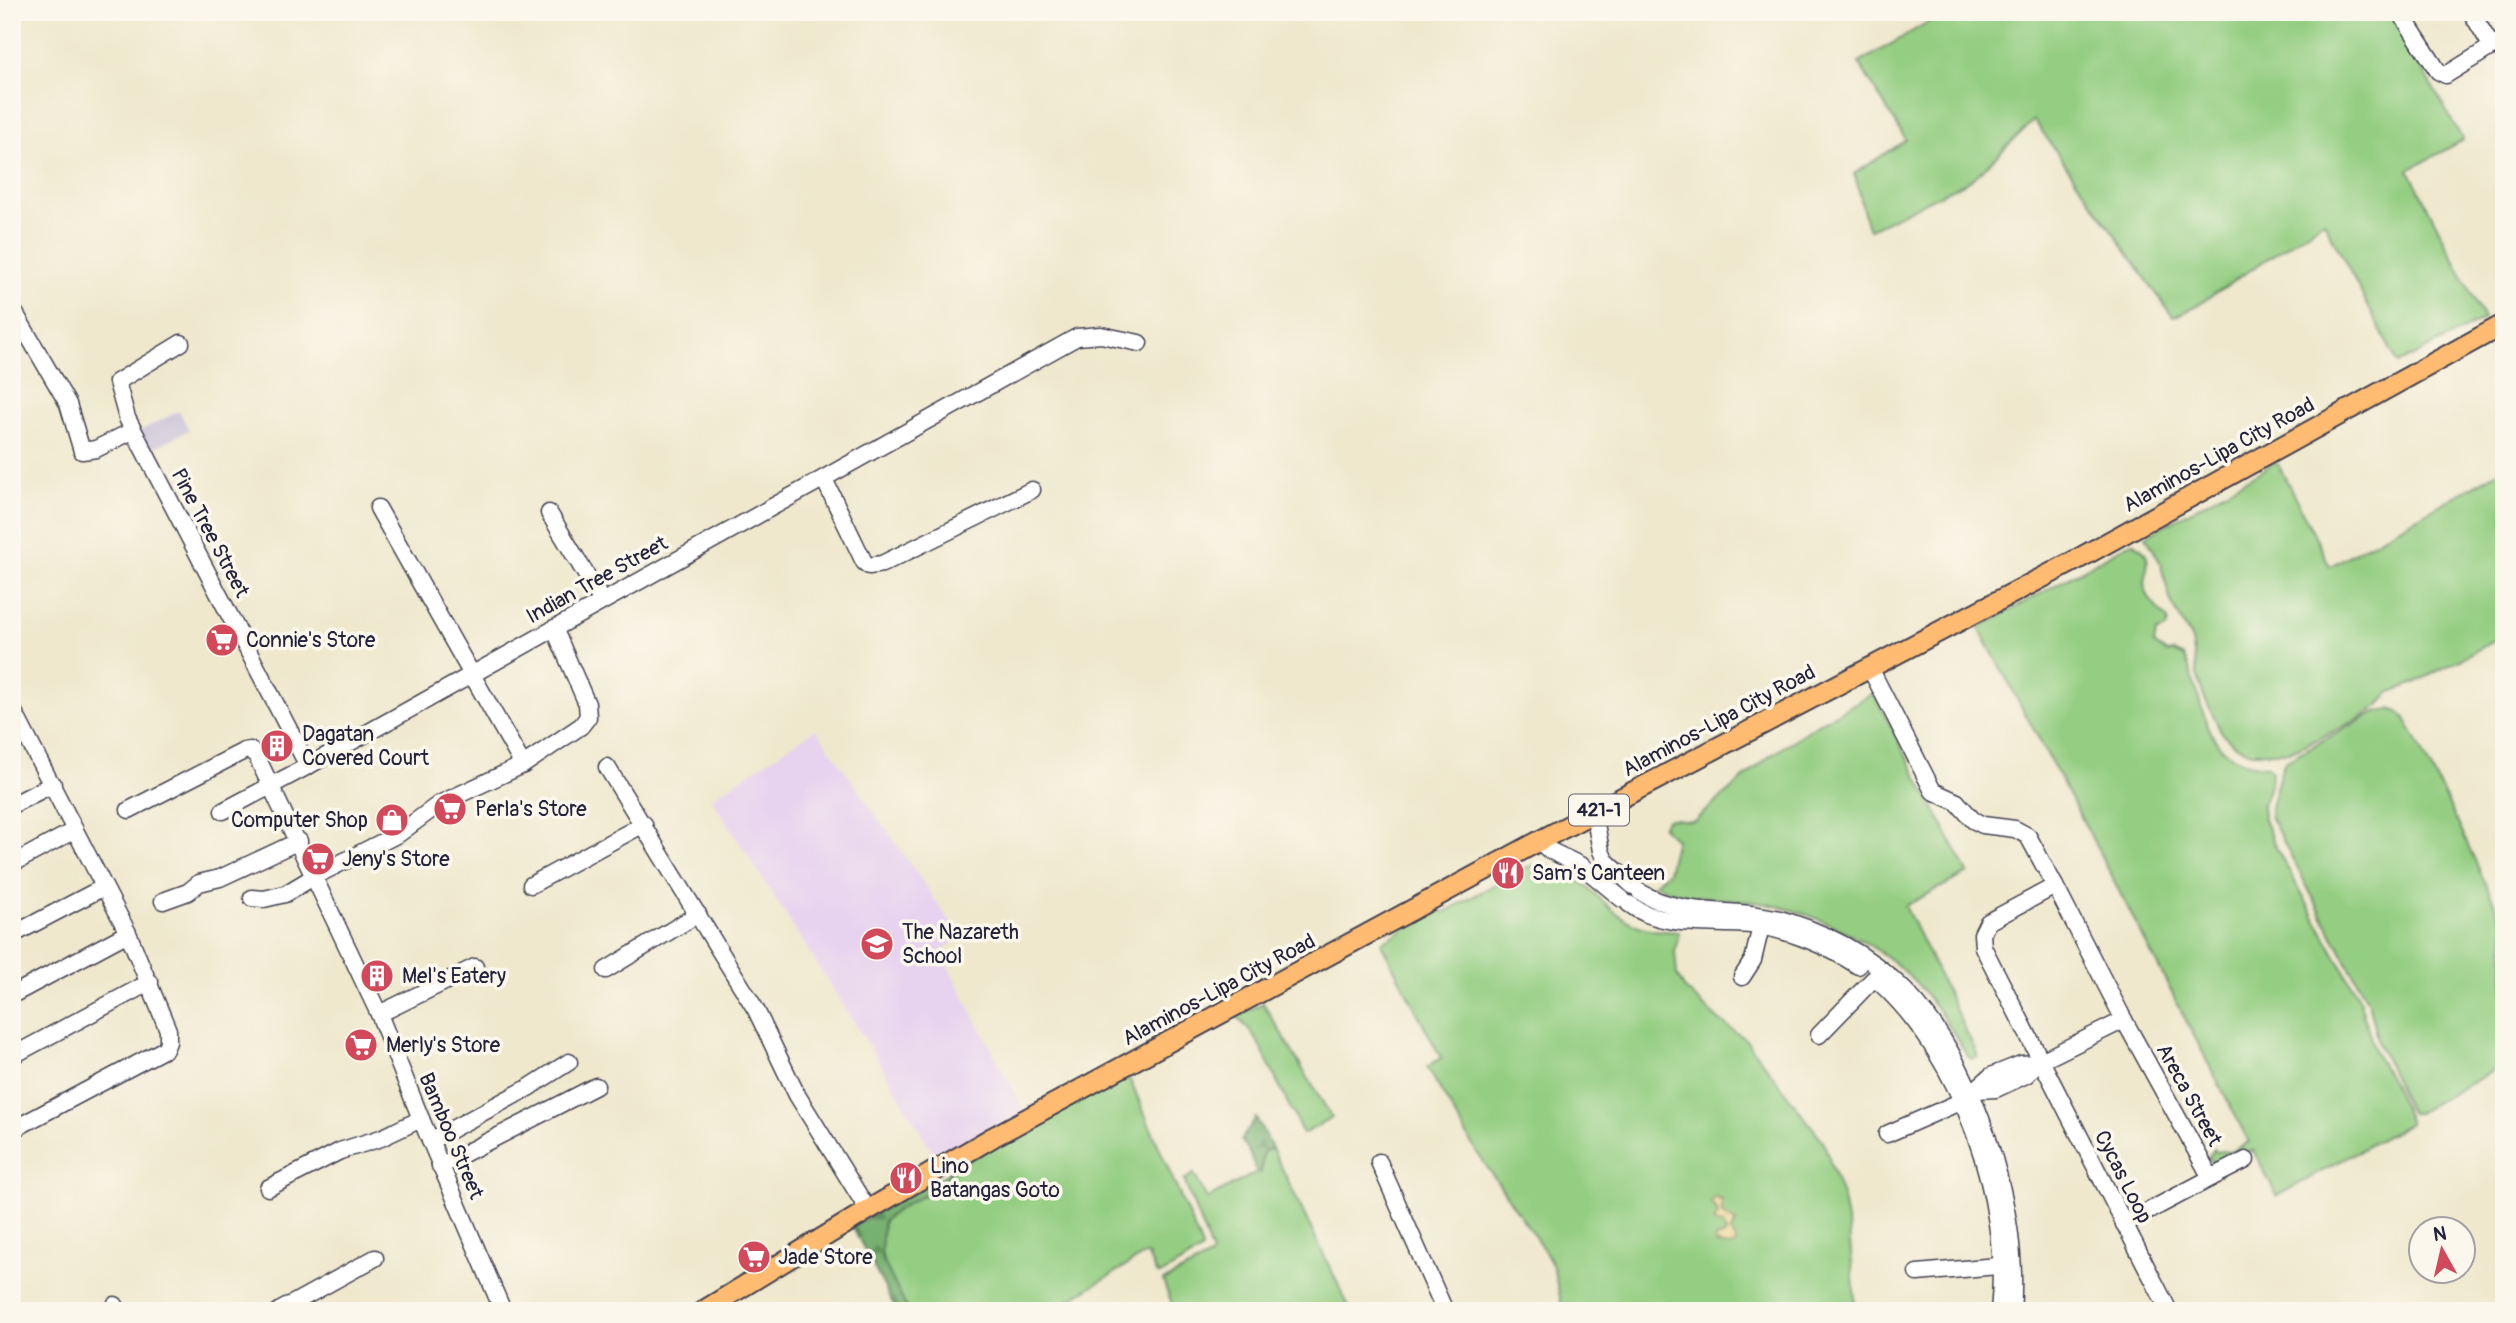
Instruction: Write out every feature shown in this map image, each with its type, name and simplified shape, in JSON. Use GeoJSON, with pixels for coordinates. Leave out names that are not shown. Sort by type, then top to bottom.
{"type":"FeatureCollection","features":[{"type":"Feature","properties":{"kind":"main road","name":"Alaminos-Lipa City Road"},"geometry":{"type":"LineString","coordinates":[[702,1311],[1005,1130],[1539,841],[2077,560],[2504,324]]}},
{"type":"Feature","properties":{"kind":"street"},"geometry":{"type":"LineString","coordinates":[[2400,12],[2438,71],[2446,75],[2498,43],[2471,12]]}},
{"type":"Feature","properties":{"kind":"street"},"geometry":{"type":"LineString","coordinates":[[12,308],[68,404],[82,450],[96,449],[132,431]]}},
{"type":"Feature","properties":{"kind":"street","name":"Indian Tree Street"},"geometry":{"type":"LineString","coordinates":[[223,811],[1077,337],[1101,335],[1139,343]]}},
{"type":"Feature","properties":{"kind":"street","name":"Pine Tree Street"},"geometry":{"type":"LineString","coordinates":[[181,343],[117,382],[132,431],[308,766]]}},
{"type":"Feature","properties":{"kind":"street"},"geometry":{"type":"LineString","coordinates":[[824,479],[864,562],[869,566],[882,564],[1032,489]]}},
{"type":"Feature","properties":{"kind":"street"},"geometry":{"type":"LineString","coordinates":[[378,508],[523,765]]}},
{"type":"Feature","properties":{"kind":"street"},"geometry":{"type":"LineString","coordinates":[[549,513],[602,601]]}},
{"type":"Feature","properties":{"kind":"street"},"geometry":{"type":"LineString","coordinates":[[252,898],[275,897],[400,833],[449,799],[523,765],[581,726],[588,717],[587,704],[554,628]]}},
{"type":"Feature","properties":{"kind":"street","name":"Areca Street"},"geometry":{"type":"LineString","coordinates":[[1870,668],[1933,791],[1957,802],[1973,820],[1983,825],[2015,829],[2028,836],[2124,1020],[2211,1178],[2124,1224]]}},
{"type":"Feature","properties":{"kind":"street"},"geometry":{"type":"LineString","coordinates":[[12,1130],[165,1049],[169,1042],[168,1030],[150,982],[128,933],[53,784],[13,713]]}},
{"type":"Feature","properties":{"kind":"street","name":"Bamboo Street"},"geometry":{"type":"LineString","coordinates":[[130,810],[244,751],[250,750],[256,755],[379,1014],[440,1166],[503,1311]]}},
{"type":"Feature","properties":{"kind":"street"},"geometry":{"type":"LineString","coordinates":[[607,767],[756,1010],[797,1095],[868,1210]]}},
{"type":"Feature","properties":{"kind":"street"},"geometry":{"type":"LineString","coordinates":[[12,805],[53,784]]}},
{"type":"Feature","properties":{"kind":"street"},"geometry":{"type":"LineString","coordinates":[[1594,813],[1605,860],[1632,885],[1654,899],[1678,906],[1763,921],[1878,974],[1929,1037],[1947,1066],[1970,1094],[2007,1266],[2011,1311]]}},
{"type":"Feature","properties":{"kind":"street"},"geometry":{"type":"LineString","coordinates":[[531,885],[644,824]]}},
{"type":"Feature","properties":{"kind":"street"},"geometry":{"type":"LineString","coordinates":[[12,864],[75,830]]}},
{"type":"Feature","properties":{"kind":"street"},"geometry":{"type":"LineString","coordinates":[[163,901],[299,841]]}},
{"type":"Feature","properties":{"kind":"street"},"geometry":{"type":"LineString","coordinates":[[1539,841],[1549,850],[1582,866],[1644,913],[1669,919],[1763,921]]}},
{"type":"Feature","properties":{"kind":"street"},"geometry":{"type":"LineString","coordinates":[[1621,898],[1632,885]]}},
{"type":"Feature","properties":{"kind":"street","name":"Cycas Loop"},"geometry":{"type":"LineString","coordinates":[[2055,886],[1988,922],[1982,934],[1983,947],[2039,1062],[2169,1311]]}},
{"type":"Feature","properties":{"kind":"street"},"geometry":{"type":"LineString","coordinates":[[12,934],[104,887]]}},
{"type":"Feature","properties":{"kind":"street"},"geometry":{"type":"LineString","coordinates":[[606,970],[698,914]]}},
{"type":"Feature","properties":{"kind":"street"},"geometry":{"type":"LineString","coordinates":[[1742,977],[1753,960],[1763,921]]}},
{"type":"Feature","properties":{"kind":"street"},"geometry":{"type":"LineString","coordinates":[[12,995],[128,933]]}},
{"type":"Feature","properties":{"kind":"street"},"geometry":{"type":"LineString","coordinates":[[379,1014],[475,967]]}},
{"type":"Feature","properties":{"kind":"street"},"geometry":{"type":"LineString","coordinates":[[1819,1035],[1878,974]]}},
{"type":"Feature","properties":{"kind":"street"},"geometry":{"type":"LineString","coordinates":[[12,1056],[150,982]]}},
{"type":"Feature","properties":{"kind":"street"},"geometry":{"type":"LineString","coordinates":[[1887,1134],[1970,1094],[1996,1089],[2026,1075],[2039,1062],[2124,1020]]}},
{"type":"Feature","properties":{"kind":"street"},"geometry":{"type":"LineString","coordinates":[[430,1141],[528,1088],[569,1062]]}},
{"type":"Feature","properties":{"kind":"street"},"geometry":{"type":"LineString","coordinates":[[440,1166],[596,1086]]}},
{"type":"Feature","properties":{"kind":"street"},"geometry":{"type":"LineString","coordinates":[[268,1188],[340,1151],[382,1138],[421,1119]]}},
{"type":"Feature","properties":{"kind":"street"},"geometry":{"type":"LineString","coordinates":[[2211,1178],[2246,1160]]}},
{"type":"Feature","properties":{"kind":"street"},"geometry":{"type":"LineString","coordinates":[[1379,1162],[1445,1311]]}},
{"type":"Feature","properties":{"kind":"street"},"geometry":{"type":"LineString","coordinates":[[279,1311],[375,1258]]}},
{"type":"Feature","properties":{"kind":"street"},"geometry":{"type":"LineString","coordinates":[[1917,1273],[2007,1266]]}},
{"type":"Feature","properties":{"kind":"street"},"geometry":{"type":"LineString","coordinates":[[1999,1311],[2007,1266]]}},
{"type":"Feature","properties":{"kind":"street"},"geometry":{"type":"LineString","coordinates":[[12,1306],[15,1311]]}},
{"type":"Feature","properties":{"kind":"shaded area"},"geometry":{"type":"Polygon","coordinates":[[[179,411],[189,430],[146,452],[136,433],[179,411]]]}},
{"type":"Feature","properties":{"kind":"shaded area","name":"The Nazareth School"},"geometry":{"type":"Polygon","coordinates":[[[816,729],[961,937],[940,951],[1025,1113],[940,1164],[875,1055],[711,798],[816,729]]]}},
{"type":"Feature","properties":{"kind":"green space"},"geometry":{"type":"Polygon","coordinates":[[[1945,12],[2390,12],[2463,140],[2409,170],[2484,319],[2398,364],[2324,221],[2193,308],[2173,317],[2034,120],[1974,178],[1869,230],[1854,174],[1906,140],[1859,63],[1945,12]]]}},
{"type":"Feature","properties":{"kind":"green space"},"geometry":{"type":"Polygon","coordinates":[[[2277,462],[2330,566],[2504,469],[2504,636],[2415,683],[2391,692],[2361,718],[2318,739],[2289,752],[2251,752],[2234,745],[2222,733],[2204,697],[2197,675],[2192,640],[2171,602],[2160,562],[2146,536],[2277,462]]]}},
{"type":"Feature","properties":{"kind":"green space"},"geometry":{"type":"Polygon","coordinates":[[[2132,542],[2146,554],[2148,561],[2145,582],[2149,598],[2168,620],[2166,629],[2156,633],[2154,644],[2167,653],[2173,652],[2184,657],[2208,727],[2217,742],[2229,754],[2245,762],[2268,766],[2272,771],[2271,783],[2262,806],[2263,817],[2274,844],[2358,996],[2375,1053],[2397,1092],[2410,1123],[2277,1196],[2253,1150],[2221,1164],[2208,1159],[2214,1149],[2216,1152],[2234,1150],[2249,1142],[2081,817],[1979,628],[2132,542]]]}},
{"type":"Feature","properties":{"kind":"green space"},"geometry":{"type":"Polygon","coordinates":[[[1873,693],[1968,873],[1905,906],[1978,1056],[1973,1059],[1968,1057],[1936,1007],[1917,984],[1881,952],[1847,932],[1811,916],[1773,905],[1679,893],[1654,884],[1668,872],[1676,839],[1662,827],[1666,820],[1695,820],[1770,756],[1816,725],[1873,693]]]}},
{"type":"Feature","properties":{"kind":"green space"},"geometry":{"type":"Polygon","coordinates":[[[2390,709],[2404,717],[2418,743],[2504,924],[2504,1065],[2417,1113],[2411,1113],[2407,1107],[2378,1043],[2368,1002],[2270,816],[2285,761],[2376,712],[2390,709]]]}},
{"type":"Feature","properties":{"kind":"green space"},"geometry":{"type":"Polygon","coordinates":[[[1534,865],[1566,872],[1622,918],[1636,925],[1652,930],[1679,932],[1675,952],[1677,975],[1684,988],[1719,1020],[1745,1039],[1823,1141],[1843,1199],[1849,1231],[1856,1311],[1563,1311],[1553,1266],[1476,1151],[1427,1067],[1441,1058],[1381,943],[1435,910],[1445,912],[1534,865]]]}},
{"type":"Feature","properties":{"kind":"green space"},"geometry":{"type":"Polygon","coordinates":[[[1263,1003],[1332,1118],[1303,1134],[1256,1038],[1237,1016],[1263,1003]]]}},
{"type":"Feature","properties":{"kind":"green space"},"geometry":{"type":"Polygon","coordinates":[[[1124,1077],[1130,1080],[1202,1247],[1201,1251],[1160,1275],[1156,1273],[1148,1255],[1144,1255],[1051,1311],[908,1311],[889,1276],[880,1249],[882,1224],[890,1214],[909,1201],[944,1184],[948,1171],[1124,1077]]]}},
{"type":"Feature","properties":{"kind":"green space"},"geometry":{"type":"Polygon","coordinates":[[[1256,1118],[1272,1148],[1263,1152],[1261,1173],[1257,1172],[1241,1140],[1256,1118]]]}},
{"type":"Feature","properties":{"kind":"green space"},"geometry":{"type":"Polygon","coordinates":[[[1272,1148],[1351,1311],[1173,1311],[1163,1281],[1210,1257],[1212,1253],[1184,1180],[1194,1174],[1207,1199],[1261,1172],[1263,1152],[1272,1148]]]}},
{"type":"Feature","properties":{"kind":"green space"},"geometry":{"type":"Polygon","coordinates":[[[951,1172],[952,1178],[899,1209],[883,1222],[881,1256],[908,1311],[897,1311],[852,1226],[951,1172]]]}},
{"type":"Feature","properties":{"kind":"sand"},"geometry":{"type":"Polygon","coordinates":[[[1715,1197],[1722,1200],[1722,1214],[1736,1222],[1730,1233],[1736,1245],[1725,1246],[1714,1242],[1715,1238],[1726,1233],[1723,1224],[1714,1223],[1718,1212],[1711,1203],[1715,1197]]]}},
{"type":"Feature","properties":{"kind":"place","name":"Connie's Store"},"geometry":{"type":"Point","coordinates":[222,640]}},
{"type":"Feature","properties":{"kind":"place","name":"Dagatan Covered Court"},"geometry":{"type":"Point","coordinates":[277,746]}},
{"type":"Feature","properties":{"kind":"place","name":"Perla's Store"},"geometry":{"type":"Point","coordinates":[450,809]}},
{"type":"Feature","properties":{"kind":"place","name":"Computer Shop"},"geometry":{"type":"Point","coordinates":[392,820]}},
{"type":"Feature","properties":{"kind":"place","name":"Jeny's Store"},"geometry":{"type":"Point","coordinates":[318,859]}},
{"type":"Feature","properties":{"kind":"place","name":"Sam's Canteen"},"geometry":{"type":"Point","coordinates":[1508,873]}},
{"type":"Feature","properties":{"kind":"place","name":"The Nazareth School"},"geometry":{"type":"Point","coordinates":[877,944]}},
{"type":"Feature","properties":{"kind":"place","name":"Mel's Eatery"},"geometry":{"type":"Point","coordinates":[377,976]}},
{"type":"Feature","properties":{"kind":"place","name":"Merly's Store"},"geometry":{"type":"Point","coordinates":[361,1045]}},
{"type":"Feature","properties":{"kind":"place","name":"Lino Batangas Goto"},"geometry":{"type":"Point","coordinates":[906,1178]}},
{"type":"Feature","properties":{"kind":"place","name":"Jade Store"},"geometry":{"type":"Point","coordinates":[754,1257]}}]}
